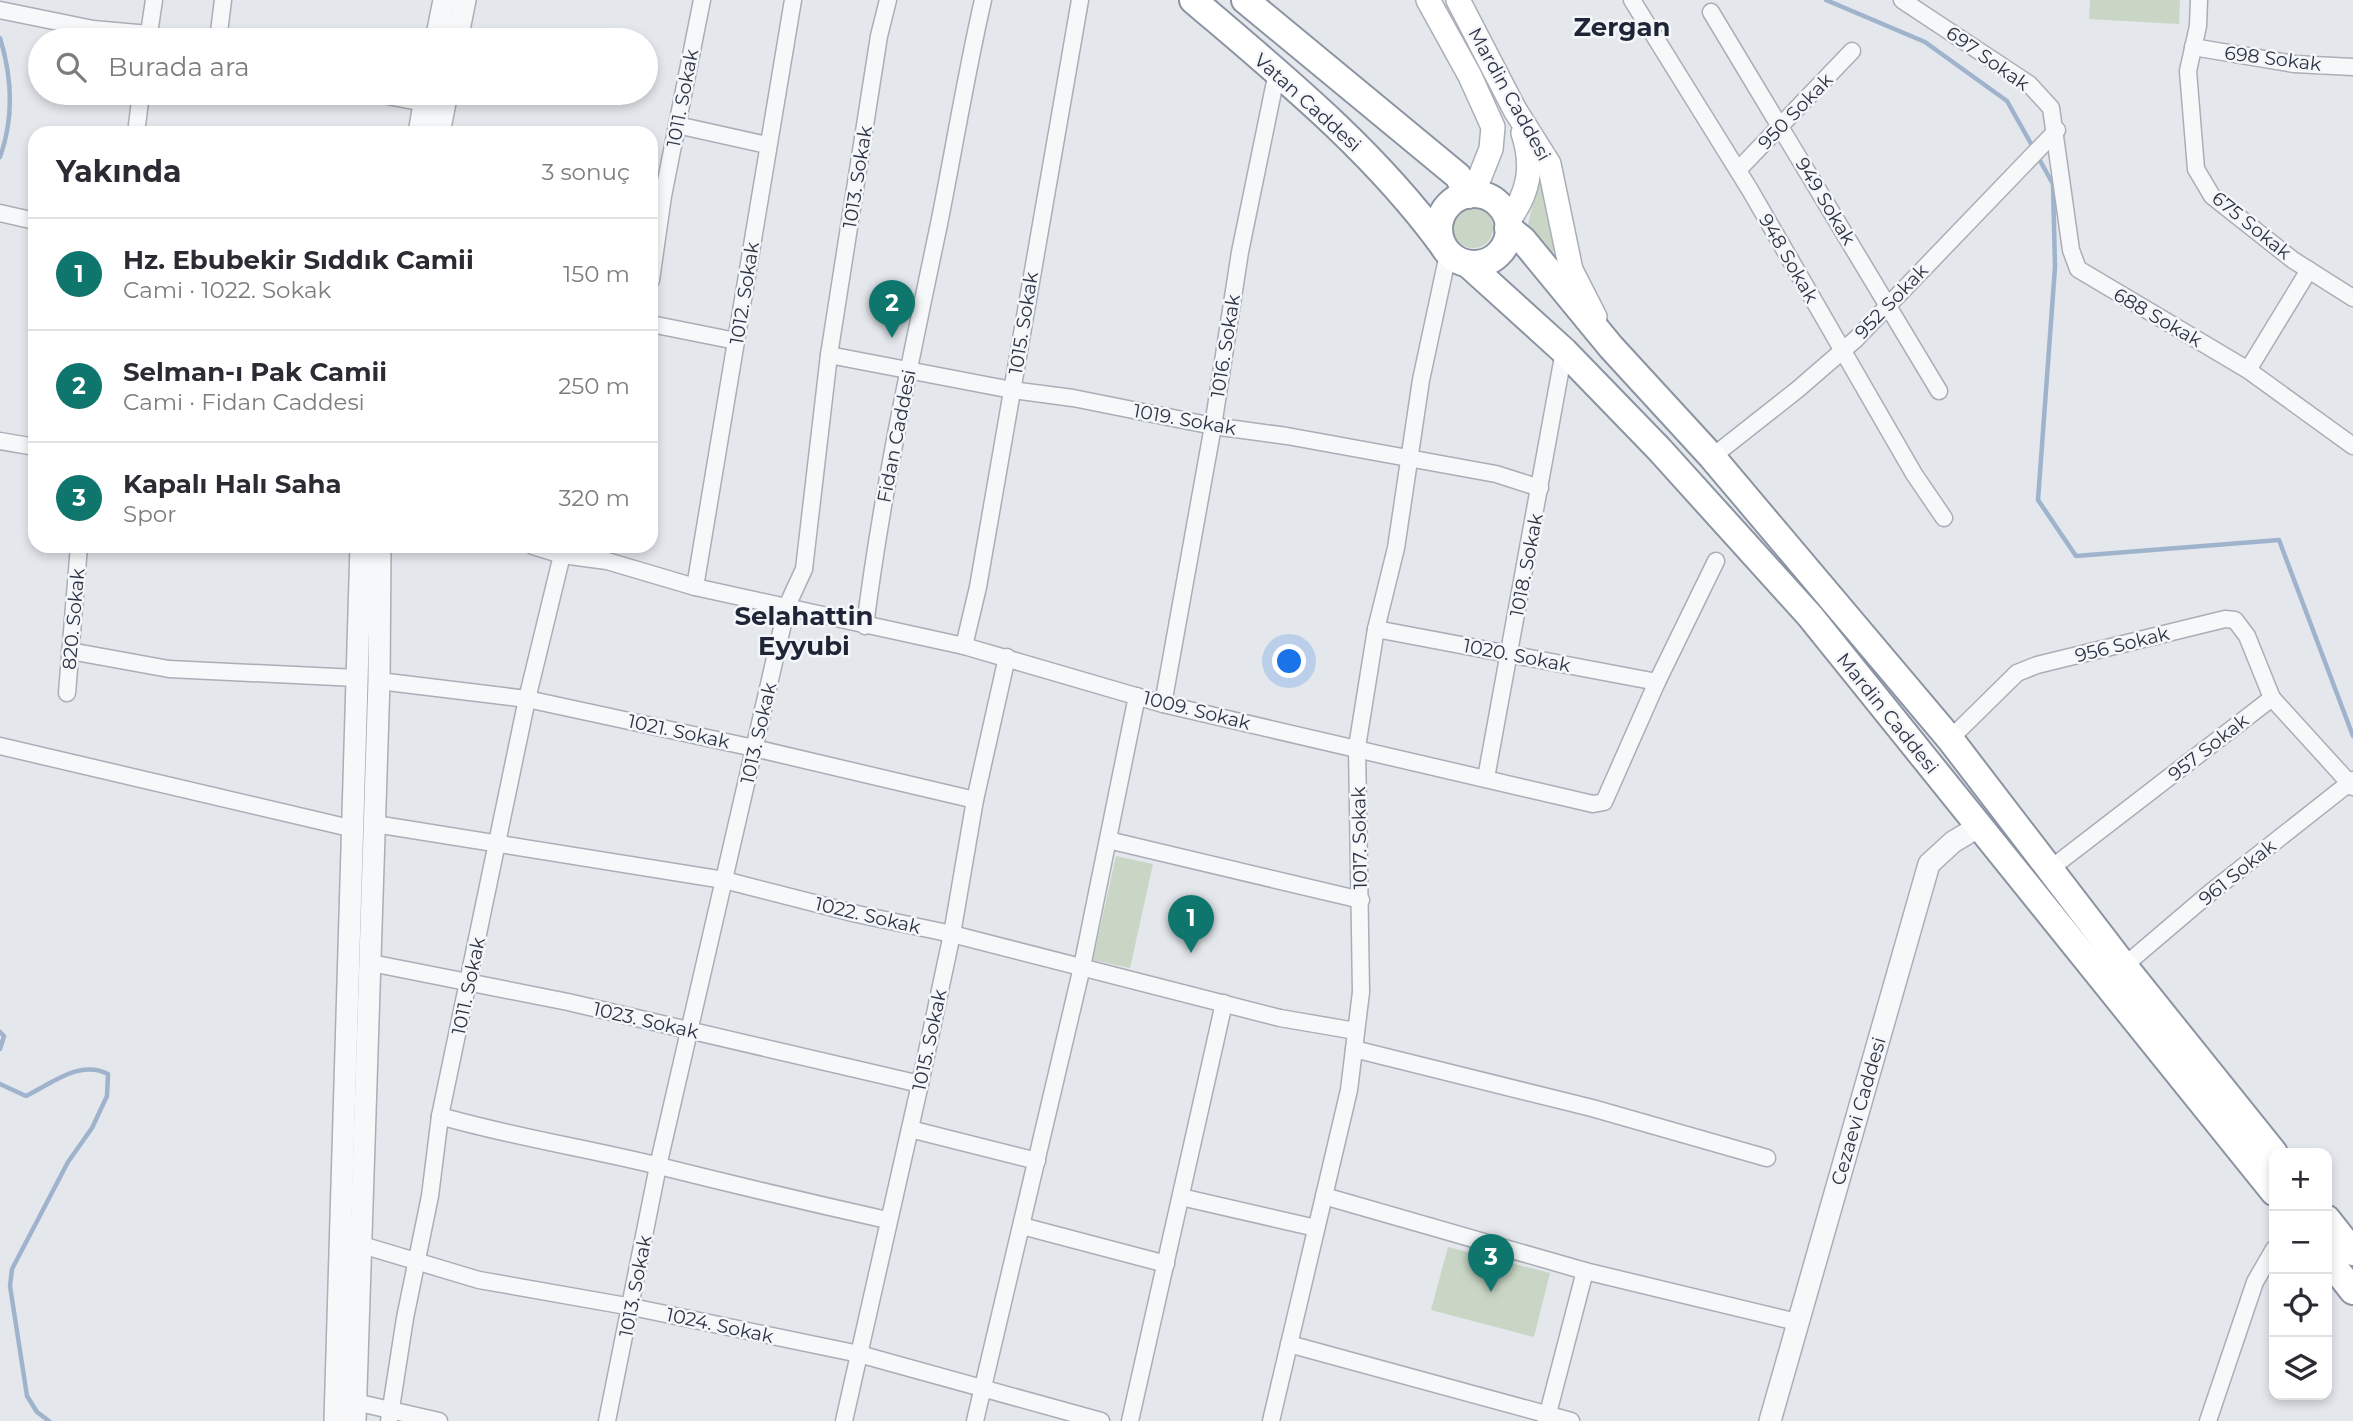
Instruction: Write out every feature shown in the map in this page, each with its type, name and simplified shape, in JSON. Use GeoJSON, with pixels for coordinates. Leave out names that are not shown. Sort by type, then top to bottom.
{"type":"FeatureCollection","features":[{"type":"Feature","properties":{"kind":"highway","name":"Vatan Caddesi"},"geometry":{"type":"LineString","coordinates":[[1193,0],[1337,124],[1453,254]]}},
{"type":"Feature","properties":{"kind":"highway","name":"Vatan Caddesi"},"geometry":{"type":"LineString","coordinates":[[1245,0],[1458,176],[1470,194]]}},
{"type":"Feature","properties":{"kind":"highway","name":"Mardin Caddesi"},"geometry":{"type":"LineString","coordinates":[[1470,194],[1495,201],[1508,224],[1611,347],[1712,457],[1950,739],[2124,966],[2270,1148]]}},
{"type":"Feature","properties":{"kind":"highway"},"geometry":{"type":"LineString","coordinates":[[1470,194],[1451,202],[1443,211],[1439,222],[1453,254],[1490,260],[1499,254],[1505,244],[1508,224]]}},
{"type":"Feature","properties":{"kind":"highway","name":"Mardin Caddesi"},"geometry":{"type":"LineString","coordinates":[[1453,254],[1564,351],[1659,449],[1810,616],[2269,1186]]}},
{"type":"Feature","properties":{"kind":"highway"},"geometry":{"type":"LineString","coordinates":[[2332,1225],[2353,1252]]}},
{"type":"Feature","properties":{"kind":"highway"},"geometry":{"type":"LineString","coordinates":[[2332,1264],[2353,1291]]}},
{"type":"Feature","properties":{"kind":"main road","name":"Mardin Caddesi"},"geometry":{"type":"LineString","coordinates":[[1429,0],[1470,76],[1493,127],[1491,149],[1470,194]]}},
{"type":"Feature","properties":{"kind":"main road","name":"Mardin Caddesi"},"geometry":{"type":"LineString","coordinates":[[1458,0],[1516,110],[1549,164],[1571,270],[1611,347]]}},
{"type":"Feature","properties":{"kind":"main road"},"geometry":{"type":"LineString","coordinates":[[1508,224],[1523,201],[1529,171],[1528,148],[1516,110]]}},
{"type":"Feature","properties":{"kind":"street"},"geometry":{"type":"LineString","coordinates":[[149,28],[154,0]]}},
{"type":"Feature","properties":{"kind":"street"},"geometry":{"type":"LineString","coordinates":[[220,28],[223,0]]}},
{"type":"Feature","properties":{"kind":"street"},"geometry":{"type":"LineString","coordinates":[[438,28],[444,0]]}},
{"type":"Feature","properties":{"kind":"street"},"geometry":{"type":"LineString","coordinates":[[459,28],[465,0]]}},
{"type":"Feature","properties":{"kind":"street","name":"1011. Sokak"},"geometry":{"type":"LineString","coordinates":[[658,238],[702,0]]}},
{"type":"Feature","properties":{"kind":"street","name":"1012. Sokak"},"geometry":{"type":"LineString","coordinates":[[695,587],[793,0]]}},
{"type":"Feature","properties":{"kind":"street","name":"1013. Sokak"},"geometry":{"type":"LineString","coordinates":[[607,1421],[688,1030],[787,607],[804,569],[829,355],[879,36],[888,0]]}},
{"type":"Feature","properties":{"kind":"street","name":"Fidan Caddesi"},"geometry":{"type":"LineString","coordinates":[[865,626],[876,536],[945,194],[957,117],[983,0]]}},
{"type":"Feature","properties":{"kind":"street","name":"1015. Sokak"},"geometry":{"type":"LineString","coordinates":[[964,646],[978,587],[1080,0]]}},
{"type":"Feature","properties":{"kind":"street","name":"948 Sokak"},"geometry":{"type":"LineString","coordinates":[[1632,0],[1738,170],[1914,474],[1944,518]]}},
{"type":"Feature","properties":{"kind":"street","name":"697 Sokak"},"geometry":{"type":"LineString","coordinates":[[1902,0],[2029,84],[2052,108],[2057,130]]}},
{"type":"Feature","properties":{"kind":"street","name":"675 Sokak"},"geometry":{"type":"LineString","coordinates":[[2199,0],[2198,26],[2188,71],[2196,169],[2212,196],[2309,270],[2353,298]]}},
{"type":"Feature","properties":{"kind":"street"},"geometry":{"type":"LineString","coordinates":[[5,11],[88,28]]}},
{"type":"Feature","properties":{"kind":"street","name":"949 Sokak"},"geometry":{"type":"LineString","coordinates":[[1710,12],[1939,391]]}},
{"type":"Feature","properties":{"kind":"street","name":"698 Sokak"},"geometry":{"type":"LineString","coordinates":[[2193,47],[2294,64],[2353,67]]}},
{"type":"Feature","properties":{"kind":"street","name":"950 Sokak"},"geometry":{"type":"LineString","coordinates":[[1738,170],[1852,51]]}},
{"type":"Feature","properties":{"kind":"street","name":"1016. Sokak"},"geometry":{"type":"LineString","coordinates":[[1163,704],[1213,426],[1240,252],[1277,72]]}},
{"type":"Feature","properties":{"kind":"street"},"geometry":{"type":"LineString","coordinates":[[137,126],[140,105]]}},
{"type":"Feature","properties":{"kind":"street"},"geometry":{"type":"LineString","coordinates":[[420,126],[424,105]]}},
{"type":"Feature","properties":{"kind":"street"},"geometry":{"type":"LineString","coordinates":[[440,126],[445,105]]}},
{"type":"Feature","properties":{"kind":"street"},"geometry":{"type":"LineString","coordinates":[[677,125],[768,145]]}},
{"type":"Feature","properties":{"kind":"street","name":"952 Sokak"},"geometry":{"type":"LineString","coordinates":[[1712,457],[1797,390],[1842,349],[2057,130]]}},
{"type":"Feature","properties":{"kind":"street","name":"688 Sokak"},"geometry":{"type":"LineString","coordinates":[[2057,130],[2071,250],[2078,268],[2248,370],[2353,446]]}},
{"type":"Feature","properties":{"kind":"street"},"geometry":{"type":"LineString","coordinates":[[0,213],[28,219]]}},
{"type":"Feature","properties":{"kind":"street","name":"1017. Sokak"},"geometry":{"type":"LineString","coordinates":[[1271,1421],[1349,1090],[1361,992],[1357,747],[1376,629],[1396,548],[1420,380],[1453,254]]}},
{"type":"Feature","properties":{"kind":"street"},"geometry":{"type":"LineString","coordinates":[[2248,370],[2309,270]]}},
{"type":"Feature","properties":{"kind":"street"},"geometry":{"type":"LineString","coordinates":[[658,325],[736,341]]}},
{"type":"Feature","properties":{"kind":"street","name":"1018. Sokak"},"geometry":{"type":"LineString","coordinates":[[1486,778],[1564,351]]}},
{"type":"Feature","properties":{"kind":"street","name":"1019. Sokak"},"geometry":{"type":"LineString","coordinates":[[829,355],[1213,426],[1287,436],[1496,474],[1540,488]]}},
{"type":"Feature","properties":{"kind":"street"},"geometry":{"type":"LineString","coordinates":[[0,440],[28,446]]}},
{"type":"Feature","properties":{"kind":"street","name":"820. Sokak"},"geometry":{"type":"LineString","coordinates":[[67,692],[78,553]]}},
{"type":"Feature","properties":{"kind":"street"},"geometry":{"type":"LineString","coordinates":[[361,553],[357,678],[371,962],[355,1412],[439,1421]]}},
{"type":"Feature","properties":{"kind":"street"},"geometry":{"type":"LineString","coordinates":[[335,1421],[338,1238],[365,826],[379,681],[380,553]]}},
{"type":"Feature","properties":{"kind":"street","name":"1009. Sokak"},"geometry":{"type":"LineString","coordinates":[[556,553],[608,553],[695,587],[964,646],[1163,704],[1593,804],[1604,802],[1657,682],[1716,561]]}},
{"type":"Feature","properties":{"kind":"street","name":"1011. Sokak"},"geometry":{"type":"LineString","coordinates":[[390,1417],[405,1318],[418,1264],[440,1116],[527,699],[562,555]]}},
{"type":"Feature","properties":{"kind":"street","name":"956 Sokak"},"geometry":{"type":"LineString","coordinates":[[1950,739],[2017,673],[2038,665],[2225,619],[2235,620],[2246,636],[2272,698]]}},
{"type":"Feature","properties":{"kind":"street","name":"1020. Sokak"},"geometry":{"type":"LineString","coordinates":[[1376,629],[1657,682]]}},
{"type":"Feature","properties":{"kind":"street"},"geometry":{"type":"LineString","coordinates":[[70,651],[169,669],[266,676],[357,678]]}},
{"type":"Feature","properties":{"kind":"street","name":"1015. Sokak"},"geometry":{"type":"LineString","coordinates":[[844,1421],[887,1220],[920,1084],[952,934],[975,800],[1007,657]]}},
{"type":"Feature","properties":{"kind":"street","name":"1021. Sokak"},"geometry":{"type":"LineString","coordinates":[[379,681],[527,699],[754,748],[975,800]]}},
{"type":"Feature","properties":{"kind":"street"},"geometry":{"type":"LineString","coordinates":[[975,1421],[1082,967],[1137,696]]}},
{"type":"Feature","properties":{"kind":"street"},"geometry":{"type":"LineString","coordinates":[[2272,698],[2352,783]]}},
{"type":"Feature","properties":{"kind":"street","name":"957 Sokak"},"geometry":{"type":"LineString","coordinates":[[2050,870],[2272,698]]}},
{"type":"Feature","properties":{"kind":"street","name":"1022. Sokak"},"geometry":{"type":"LineString","coordinates":[[0,746],[365,826],[724,880],[857,914],[952,934],[1280,1018],[1356,1031]]}},
{"type":"Feature","properties":{"kind":"street","name":"961 Sokak"},"geometry":{"type":"LineString","coordinates":[[2124,966],[2211,892],[2352,783]]}},
{"type":"Feature","properties":{"kind":"street","name":"Cezaevi Caddesi"},"geometry":{"type":"LineString","coordinates":[[1770,1421],[1929,864],[1953,842],[1981,825]]}},
{"type":"Feature","properties":{"kind":"street"},"geometry":{"type":"LineString","coordinates":[[1108,840],[1360,900]]}},
{"type":"Feature","properties":{"kind":"street","name":"1023. Sokak"},"geometry":{"type":"LineString","coordinates":[[371,962],[468,981],[920,1084]]}},
{"type":"Feature","properties":{"kind":"street"},"geometry":{"type":"LineString","coordinates":[[1130,1421],[1224,1003]]}},
{"type":"Feature","properties":{"kind":"street"},"geometry":{"type":"LineString","coordinates":[[1354,1049],[1592,1108],[1767,1158]]}},
{"type":"Feature","properties":{"kind":"street"},"geometry":{"type":"LineString","coordinates":[[440,1116],[515,1137],[658,1166],[736,1187],[887,1220]]}},
{"type":"Feature","properties":{"kind":"street"},"geometry":{"type":"LineString","coordinates":[[910,1129],[1037,1161]]}},
{"type":"Feature","properties":{"kind":"street"},"geometry":{"type":"LineString","coordinates":[[1324,1196],[1585,1271],[1797,1322]]}},
{"type":"Feature","properties":{"kind":"street"},"geometry":{"type":"LineString","coordinates":[[1181,1197],[1317,1228]]}},
{"type":"Feature","properties":{"kind":"street"},"geometry":{"type":"LineString","coordinates":[[1022,1226],[1166,1264]]}},
{"type":"Feature","properties":{"kind":"street","name":"1024. Sokak"},"geometry":{"type":"LineString","coordinates":[[338,1238],[479,1280],[632,1307],[859,1354],[1101,1421]]}},
{"type":"Feature","properties":{"kind":"street"},"geometry":{"type":"LineString","coordinates":[[2208,1421],[2255,1282],[2269,1258]]}},
{"type":"Feature","properties":{"kind":"street"},"geometry":{"type":"LineString","coordinates":[[1546,1418],[1585,1271]]}},
{"type":"Feature","properties":{"kind":"street"},"geometry":{"type":"LineString","coordinates":[[1289,1344],[1546,1418],[1571,1421]]}},
{"type":"Feature","properties":{"kind":"green space"},"geometry":{"type":"Polygon","coordinates":[[[2090,0],[2180,0],[2179,24],[2089,19],[2090,0]]]}},
{"type":"Feature","properties":{"kind":"green space"},"geometry":{"type":"Polygon","coordinates":[[[1540,173],[1555,226],[1555,254],[1527,229],[1540,173]]]}},
{"type":"Feature","properties":{"kind":"green space"},"geometry":{"type":"Polygon","coordinates":[[[1473,208],[1481,209],[1487,214],[1492,220],[1492,236],[1487,242],[1481,247],[1473,248],[1465,247],[1459,242],[1454,236],[1453,228],[1454,220],[1459,214],[1465,209],[1473,208]]]}},
{"type":"Feature","properties":{"kind":"green space"},"geometry":{"type":"Polygon","coordinates":[[[1116,856],[1153,864],[1130,968],[1093,960],[1116,856]]]}},
{"type":"Feature","properties":{"kind":"green space"},"geometry":{"type":"Polygon","coordinates":[[[1448,1247],[1550,1273],[1534,1337],[1431,1310],[1448,1247]]]}},
{"type":"Feature","properties":{"kind":"waterway"},"geometry":{"type":"LineString","coordinates":[[1826,0],[1925,42],[2007,101],[2034,149]]}},
{"type":"Feature","properties":{"kind":"waterway"},"geometry":{"type":"LineString","coordinates":[[0,38],[10,98],[8,127],[0,157]]}},
{"type":"Feature","properties":{"kind":"waterway"},"geometry":{"type":"LineString","coordinates":[[2038,157],[2053,184],[2055,267],[2038,500],[2076,556],[2279,540],[2353,736]]}},
{"type":"Feature","properties":{"kind":"waterway"},"geometry":{"type":"LineString","coordinates":[[0,1032],[4,1036],[0,1049]]}},
{"type":"Feature","properties":{"kind":"waterway"},"geometry":{"type":"LineString","coordinates":[[0,1084],[26,1096],[76,1071],[87,1069],[108,1074],[107,1096],[92,1128],[68,1162],[12,1269],[10,1286],[27,1396],[37,1412],[49,1421]]}},
{"type":"Feature","properties":{"kind":"place","name":"Selman-ı Pak Camii"},"geometry":{"type":"Point","coordinates":[892,338]}},
{"type":"Feature","properties":{"kind":"place","name":"Hz. Ebubekir Sıddık Camii"},"geometry":{"type":"Point","coordinates":[1191,953]}},
{"type":"Feature","properties":{"kind":"place","name":"Kapalı Halı Saha"},"geometry":{"type":"Point","coordinates":[1491,1292]}},
{"type":"Feature","properties":{"kind":"district","name":"Zergan"},"geometry":{"type":"Point","coordinates":[1622,27]}},
{"type":"Feature","properties":{"kind":"district","name":"Selahattin Eyyubi"},"geometry":{"type":"Point","coordinates":[804,631]}}]}
